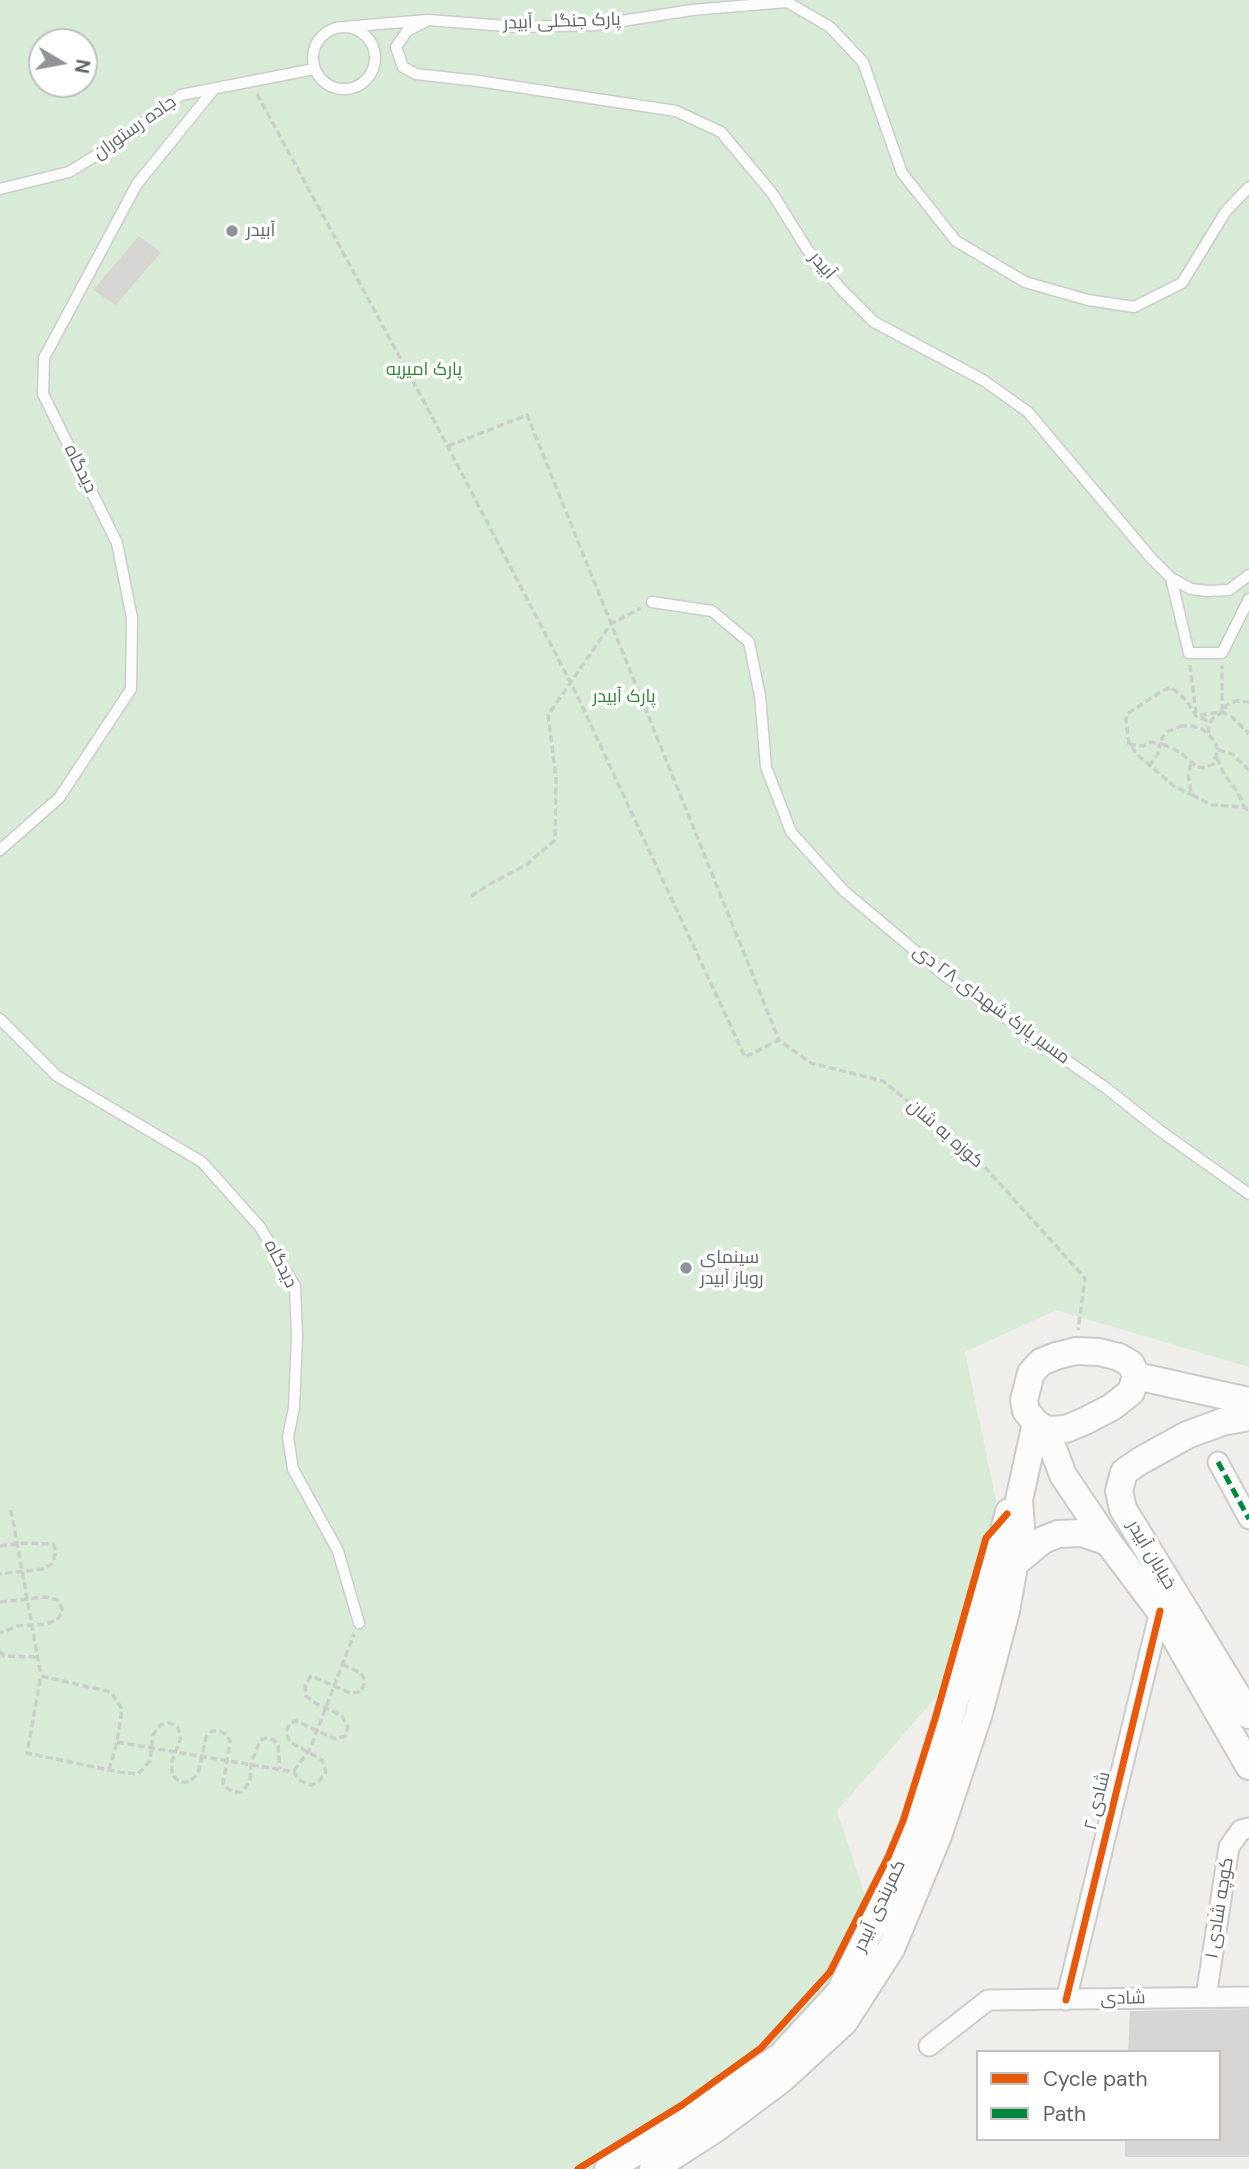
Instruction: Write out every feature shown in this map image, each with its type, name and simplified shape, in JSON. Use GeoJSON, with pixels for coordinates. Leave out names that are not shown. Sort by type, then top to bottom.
{"type":"FeatureCollection","features":[{"type":"Feature","properties":{"kind":"main road"},"geometry":{"type":"LineString","coordinates":[[1076,1351],[1119,1357],[1131,1364],[1136,1376],[1131,1392],[1112,1406],[1066,1429],[1041,1426],[1027,1411],[1024,1399],[1031,1373],[1041,1362],[1056,1356],[1076,1351]]}},
{"type":"Feature","properties":{"kind":"main road"},"geometry":{"type":"LineString","coordinates":[[1136,1376],[1249,1401]]}},
{"type":"Feature","properties":{"kind":"main road","name":"خیابان آبیدر"},"geometry":{"type":"LineString","coordinates":[[1249,1417],[1223,1422],[1187,1435],[1140,1461],[1124,1472],[1119,1491],[1123,1509],[1249,1716]]}},
{"type":"Feature","properties":{"kind":"main road","name":"کمربندی آبیدر"},"geometry":{"type":"LineString","coordinates":[[653,2169],[715,2129],[783,2078],[844,2022],[891,1949],[938,1836],[978,1713],[1006,1611],[1021,1527],[1019,1500],[1041,1426]]}},
{"type":"Feature","properties":{"kind":"main road","name":"خیابان آبیدر"},"geometry":{"type":"LineString","coordinates":[[1041,1426],[1063,1475],[1108,1542],[1160,1611],[1249,1766]]}},
{"type":"Feature","properties":{"kind":"main road","name":"کمربندی آبیدر"},"geometry":{"type":"LineString","coordinates":[[608,2169],[781,2056],[840,1992],[898,1874],[933,1774],[989,1587],[1007,1514],[1019,1500]]}},
{"type":"Feature","properties":{"kind":"main road"},"geometry":{"type":"LineString","coordinates":[[1014,1564],[1043,1539],[1058,1534],[1082,1532],[1108,1542]]}},
{"type":"Feature","properties":{"kind":"street"},"geometry":{"type":"LineString","coordinates":[[1219,1462],[1249,1519]]}},
{"type":"Feature","properties":{"kind":"street","name":"شادی ۲"},"geometry":{"type":"LineString","coordinates":[[1066,2000],[1160,1611]]}},
{"type":"Feature","properties":{"kind":"street","name":"کوچه شادی ۱"},"geometry":{"type":"LineString","coordinates":[[1206,1997],[1229,1847],[1241,1830],[1249,1828]]}},
{"type":"Feature","properties":{"kind":"street","name":"شادی"},"geometry":{"type":"LineString","coordinates":[[929,2046],[988,2000],[1249,1997]]}},
{"type":"Feature","properties":{"kind":"lane","name":"پارک جنگلی آبیدر"},"geometry":{"type":"LineString","coordinates":[[343,27],[428,20],[519,27],[596,25],[692,10],[787,2],[830,27],[863,62],[902,173],[956,241],[1026,282],[1088,300],[1134,306],[1182,283],[1226,211],[1249,187]]}},
{"type":"Feature","properties":{"kind":"lane","name":"آبیدر"},"geometry":{"type":"LineString","coordinates":[[428,20],[407,31],[396,47],[403,67],[416,75],[478,81],[676,111],[721,132],[772,193],[807,249],[874,322],[983,380],[1028,412],[1171,578],[1191,589],[1207,592],[1229,590],[1249,575]]}},
{"type":"Feature","properties":{"kind":"lane"},"geometry":{"type":"LineString","coordinates":[[343,27],[362,32],[374,49],[373,71],[358,86],[348,90],[327,85],[314,69],[314,49],[318,40],[325,33],[343,27]]}},
{"type":"Feature","properties":{"kind":"lane","name":"جاده رستوران"},"geometry":{"type":"LineString","coordinates":[[0,189],[69,172],[118,142],[181,95],[314,69]]}},
{"type":"Feature","properties":{"kind":"lane","name":"دیدگاه"},"geometry":{"type":"LineString","coordinates":[[0,850],[59,798],[131,690],[132,618],[117,543],[43,394],[44,358],[137,184],[214,89]]}},
{"type":"Feature","properties":{"kind":"lane"},"geometry":{"type":"LineString","coordinates":[[1171,578],[1189,653],[1222,653],[1249,599]]}},
{"type":"Feature","properties":{"kind":"lane","name":"مسیر پارک شهدای ۲۸ دی"},"geometry":{"type":"LineString","coordinates":[[652,601],[712,611],[749,642],[760,696],[766,767],[791,832],[844,891],[944,975],[1106,1088],[1159,1130],[1249,1194]]}},
{"type":"Feature","properties":{"kind":"lane","name":"دیدگاه"},"geometry":{"type":"LineString","coordinates":[[0,1020],[57,1076],[202,1162],[260,1227],[295,1286],[296,1372],[294,1408],[288,1437],[293,1469],[338,1551],[359,1623]]}},
{"type":"Feature","properties":{"kind":"path"},"geometry":{"type":"LineString","coordinates":[[251,83],[448,446],[570,682],[745,1057],[779,1040],[527,415],[448,446]]}},
{"type":"Feature","properties":{"kind":"path"},"geometry":{"type":"LineString","coordinates":[[471,896],[526,865],[555,840],[556,778],[548,715],[611,624],[652,601]]}},
{"type":"Feature","properties":{"kind":"path"},"geometry":{"type":"LineString","coordinates":[[1189,653],[1196,716]]}},
{"type":"Feature","properties":{"kind":"path"},"geometry":{"type":"LineString","coordinates":[[1222,653],[1222,712]]}},
{"type":"Feature","properties":{"kind":"path"},"geometry":{"type":"LineString","coordinates":[[1211,722],[1196,716],[1186,699],[1171,687],[1127,715],[1129,744],[1149,766],[1174,786],[1212,805],[1244,807]]}},
{"type":"Feature","properties":{"kind":"path"},"geometry":{"type":"LineString","coordinates":[[1209,735],[1208,728],[1216,714],[1236,701],[1249,702]]}},
{"type":"Feature","properties":{"kind":"path"},"geometry":{"type":"LineString","coordinates":[[1196,716],[1222,712],[1232,717],[1249,734]]}},
{"type":"Feature","properties":{"kind":"path"},"geometry":{"type":"LineString","coordinates":[[1149,766],[1158,754],[1167,732],[1180,726],[1202,729],[1218,750],[1217,758],[1226,776],[1249,811]]}},
{"type":"Feature","properties":{"kind":"path"},"geometry":{"type":"LineString","coordinates":[[1129,744],[1162,744],[1181,753],[1198,767],[1205,768],[1217,758]]}},
{"type":"Feature","properties":{"kind":"path"},"geometry":{"type":"LineString","coordinates":[[1218,750],[1233,754],[1249,770]]}},
{"type":"Feature","properties":{"kind":"path"},"geometry":{"type":"LineString","coordinates":[[1191,763],[1188,775],[1194,796]]}},
{"type":"Feature","properties":{"kind":"path"},"geometry":{"type":"LineString","coordinates":[[11,1510],[41,1676],[27,1753],[138,1774],[150,1761],[153,1735],[160,1725],[168,1723],[176,1725],[180,1733],[172,1761],[172,1775],[180,1782],[189,1782],[198,1774],[206,1737],[212,1731],[220,1731],[228,1736],[230,1741],[223,1784],[234,1792],[241,1792],[250,1780],[250,1764],[260,1740],[274,1740],[278,1746],[280,1769]]}},
{"type":"Feature","properties":{"kind":"path"},"geometry":{"type":"LineString","coordinates":[[0,1546],[18,1543],[53,1544],[56,1552],[52,1564],[41,1570],[0,1573]]}},
{"type":"Feature","properties":{"kind":"path"},"geometry":{"type":"LineString","coordinates":[[0,1602],[46,1597],[57,1600],[63,1611],[57,1620],[17,1626],[0,1633]]}},
{"type":"Feature","properties":{"kind":"path"},"geometry":{"type":"LineString","coordinates":[[294,1772],[309,1752],[359,1623]]}},
{"type":"Feature","properties":{"kind":"path"},"geometry":{"type":"LineString","coordinates":[[0,1651],[4,1656],[38,1657]]}},
{"type":"Feature","properties":{"kind":"path"},"geometry":{"type":"LineString","coordinates":[[117,1742],[294,1772],[299,1780],[312,1785],[326,1772],[322,1760],[290,1742],[286,1732],[290,1723],[296,1721],[335,1739],[345,1736],[348,1727],[342,1716],[306,1696],[304,1685],[311,1676],[350,1693],[361,1692],[365,1681],[361,1674],[342,1664]]}},
{"type":"Feature","properties":{"kind":"path"},"geometry":{"type":"LineString","coordinates":[[41,1676],[111,1692],[122,1709],[117,1742],[108,1770]]}},
{"type":"Feature","properties":{"kind":"green space","name":"پارک آبیدر"},"geometry":{"type":"Polygon","coordinates":[[[0,0],[1249,0],[1249,1367],[1056,1310],[965,1352],[996,1501],[962,1667],[837,1811],[867,1901],[810,2030],[598,2169],[0,2169],[0,0]]]}},
{"type":"Feature","properties":{"kind":"building"},"geometry":{"type":"Polygon","coordinates":[[[139,236],[161,252],[116,305],[93,290],[139,236]]]}},
{"type":"Feature","properties":{"kind":"building"},"geometry":{"type":"Polygon","coordinates":[[[1249,2009],[1249,2157],[1125,2157],[1125,2141],[1221,2141],[1221,2050],[1128,2050],[1130,2011],[1249,2009]]]}},
{"type":"Feature","properties":{"kind":"marked path"},"geometry":{"type":"LineString","coordinates":[[1218,1462],[1249,1519]]}},
{"type":"Feature","properties":{"kind":"cycle path"},"geometry":{"type":"LineString","coordinates":[[578,2169],[682,2105],[761,2048],[830,1972],[888,1857],[903,1821],[986,1538],[1007,1514]]}},
{"type":"Feature","properties":{"kind":"cycle path"},"geometry":{"type":"LineString","coordinates":[[1066,2000],[1160,1611]]}},
{"type":"Feature","properties":{"kind":"place","name":"آبیدر"},"geometry":{"type":"Point","coordinates":[232,231]}},
{"type":"Feature","properties":{"kind":"place","name":"سینمای روباز آبیدر"},"geometry":{"type":"Point","coordinates":[686,1268]}},
{"type":"Feature","properties":{"kind":"park label","name":"پارک امیریه"},"geometry":{"type":"Point","coordinates":[424,370]}}]}
